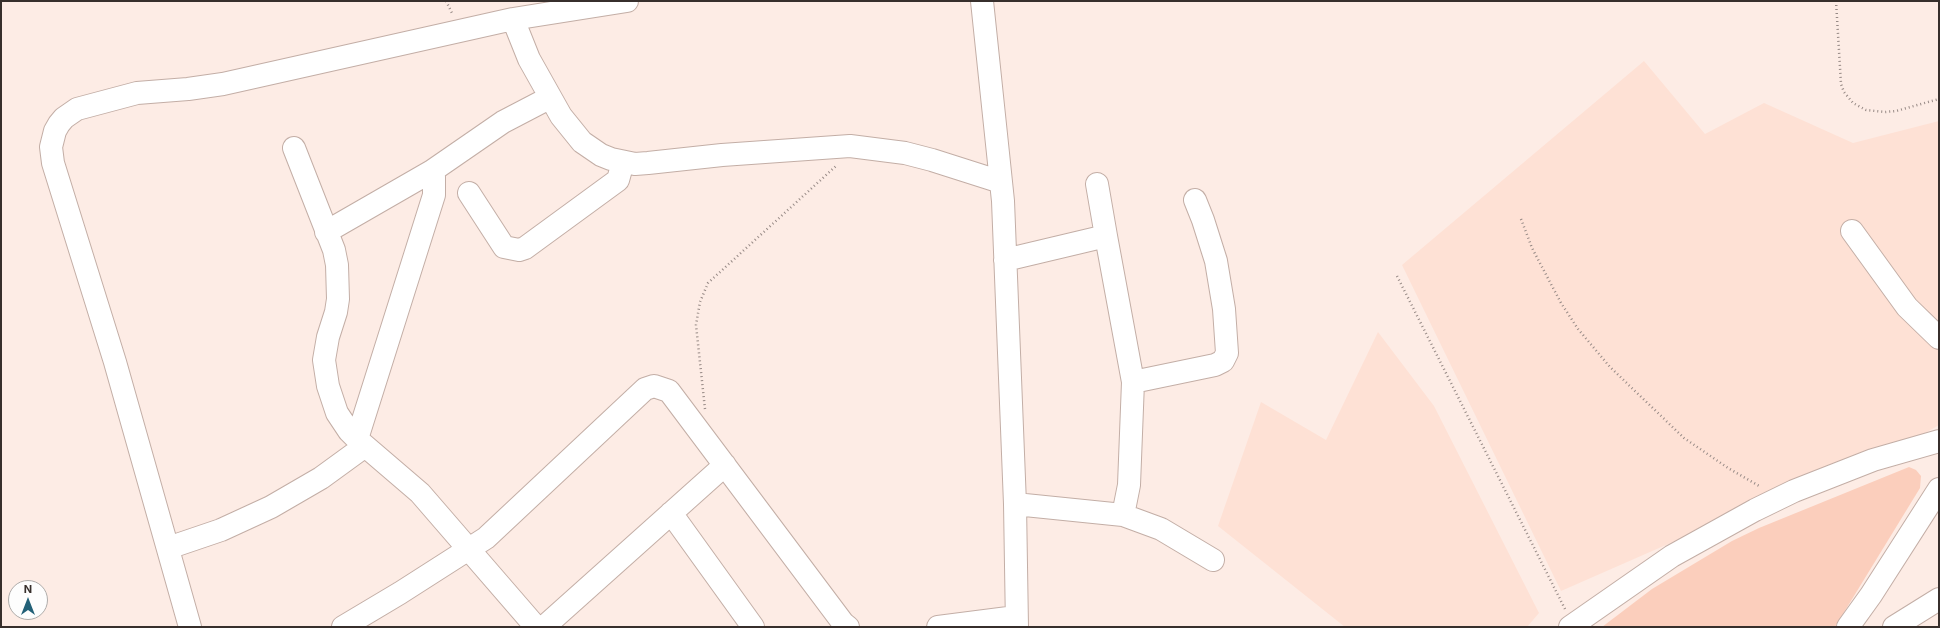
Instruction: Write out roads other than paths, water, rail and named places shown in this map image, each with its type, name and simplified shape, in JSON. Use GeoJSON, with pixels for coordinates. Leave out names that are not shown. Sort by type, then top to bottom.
{"type":"FeatureCollection","features":[{"type":"Feature","properties":{"kind":"street"},"geometry":{"type":"LineString","coordinates":[[190,627],[115,362],[53,163],[51,147],[53,135],[59,124],[77,108],[137,93],[188,89],[261,77],[513,19],[627,1]]}},
{"type":"Feature","properties":{"kind":"street"},"geometry":{"type":"LineString","coordinates":[[938,627],[1016,622],[1015,504],[1001,182],[982,1]]}},
{"type":"Feature","properties":{"kind":"street"},"geometry":{"type":"LineString","coordinates":[[513,19],[529,59],[550,98],[574,134],[582,142],[601,155],[623,162],[648,163],[722,155],[850,146],[905,154],[932,160],[1001,182]]}},
{"type":"Feature","properties":{"kind":"street"},"geometry":{"type":"LineString","coordinates":[[326,232],[432,171],[503,122],[550,98]]}},
{"type":"Feature","properties":{"kind":"street"},"geometry":{"type":"LineString","coordinates":[[294,148],[337,265],[339,290],[336,312],[325,349],[326,372],[332,400],[337,413],[349,431],[420,493],[536,627]]}},
{"type":"Feature","properties":{"kind":"street"},"geometry":{"type":"LineString","coordinates":[[469,192],[504,247],[519,250],[525,248],[618,180],[623,162]]}},
{"type":"Feature","properties":{"kind":"street"},"geometry":{"type":"LineString","coordinates":[[168,548],[221,530],[271,507],[321,478],[361,442],[434,196],[434,177],[432,171]]}},
{"type":"Feature","properties":{"kind":"street"},"geometry":{"type":"LineString","coordinates":[[1097,184],[1133,382],[1129,485],[1123,515]]}},
{"type":"Feature","properties":{"kind":"street"},"geometry":{"type":"LineString","coordinates":[[1133,382],[1215,365],[1222,360],[1227,353],[1224,309],[1216,261],[1206,227],[1195,200]]}},
{"type":"Feature","properties":{"kind":"street"},"geometry":{"type":"LineString","coordinates":[[1852,231],[1907,307],[1939,338]]}},
{"type":"Feature","properties":{"kind":"street"},"geometry":{"type":"LineString","coordinates":[[1005,260],[1106,236]]}},
{"type":"Feature","properties":{"kind":"street"},"geometry":{"type":"LineString","coordinates":[[343,627],[400,594],[486,538],[649,387],[659,386],[669,391],[843,623],[848,627]]}},
{"type":"Feature","properties":{"kind":"street"},"geometry":{"type":"LineString","coordinates":[[1571,626],[1672,556],[1713,532],[1783,496],[1873,460],[1939,441]]}},
{"type":"Feature","properties":{"kind":"street"},"geometry":{"type":"LineString","coordinates":[[544,627],[725,465]]}},
{"type":"Feature","properties":{"kind":"street"},"geometry":{"type":"LineString","coordinates":[[1848,627],[1871,595],[1939,489]]}},
{"type":"Feature","properties":{"kind":"street"},"geometry":{"type":"LineString","coordinates":[[1015,504],[1123,515],[1161,528],[1213,560]]}},
{"type":"Feature","properties":{"kind":"street"},"geometry":{"type":"LineString","coordinates":[[671,513],[753,627]]}},
{"type":"Feature","properties":{"kind":"street"},"geometry":{"type":"LineString","coordinates":[[1894,627],[1939,600]]}}]}
